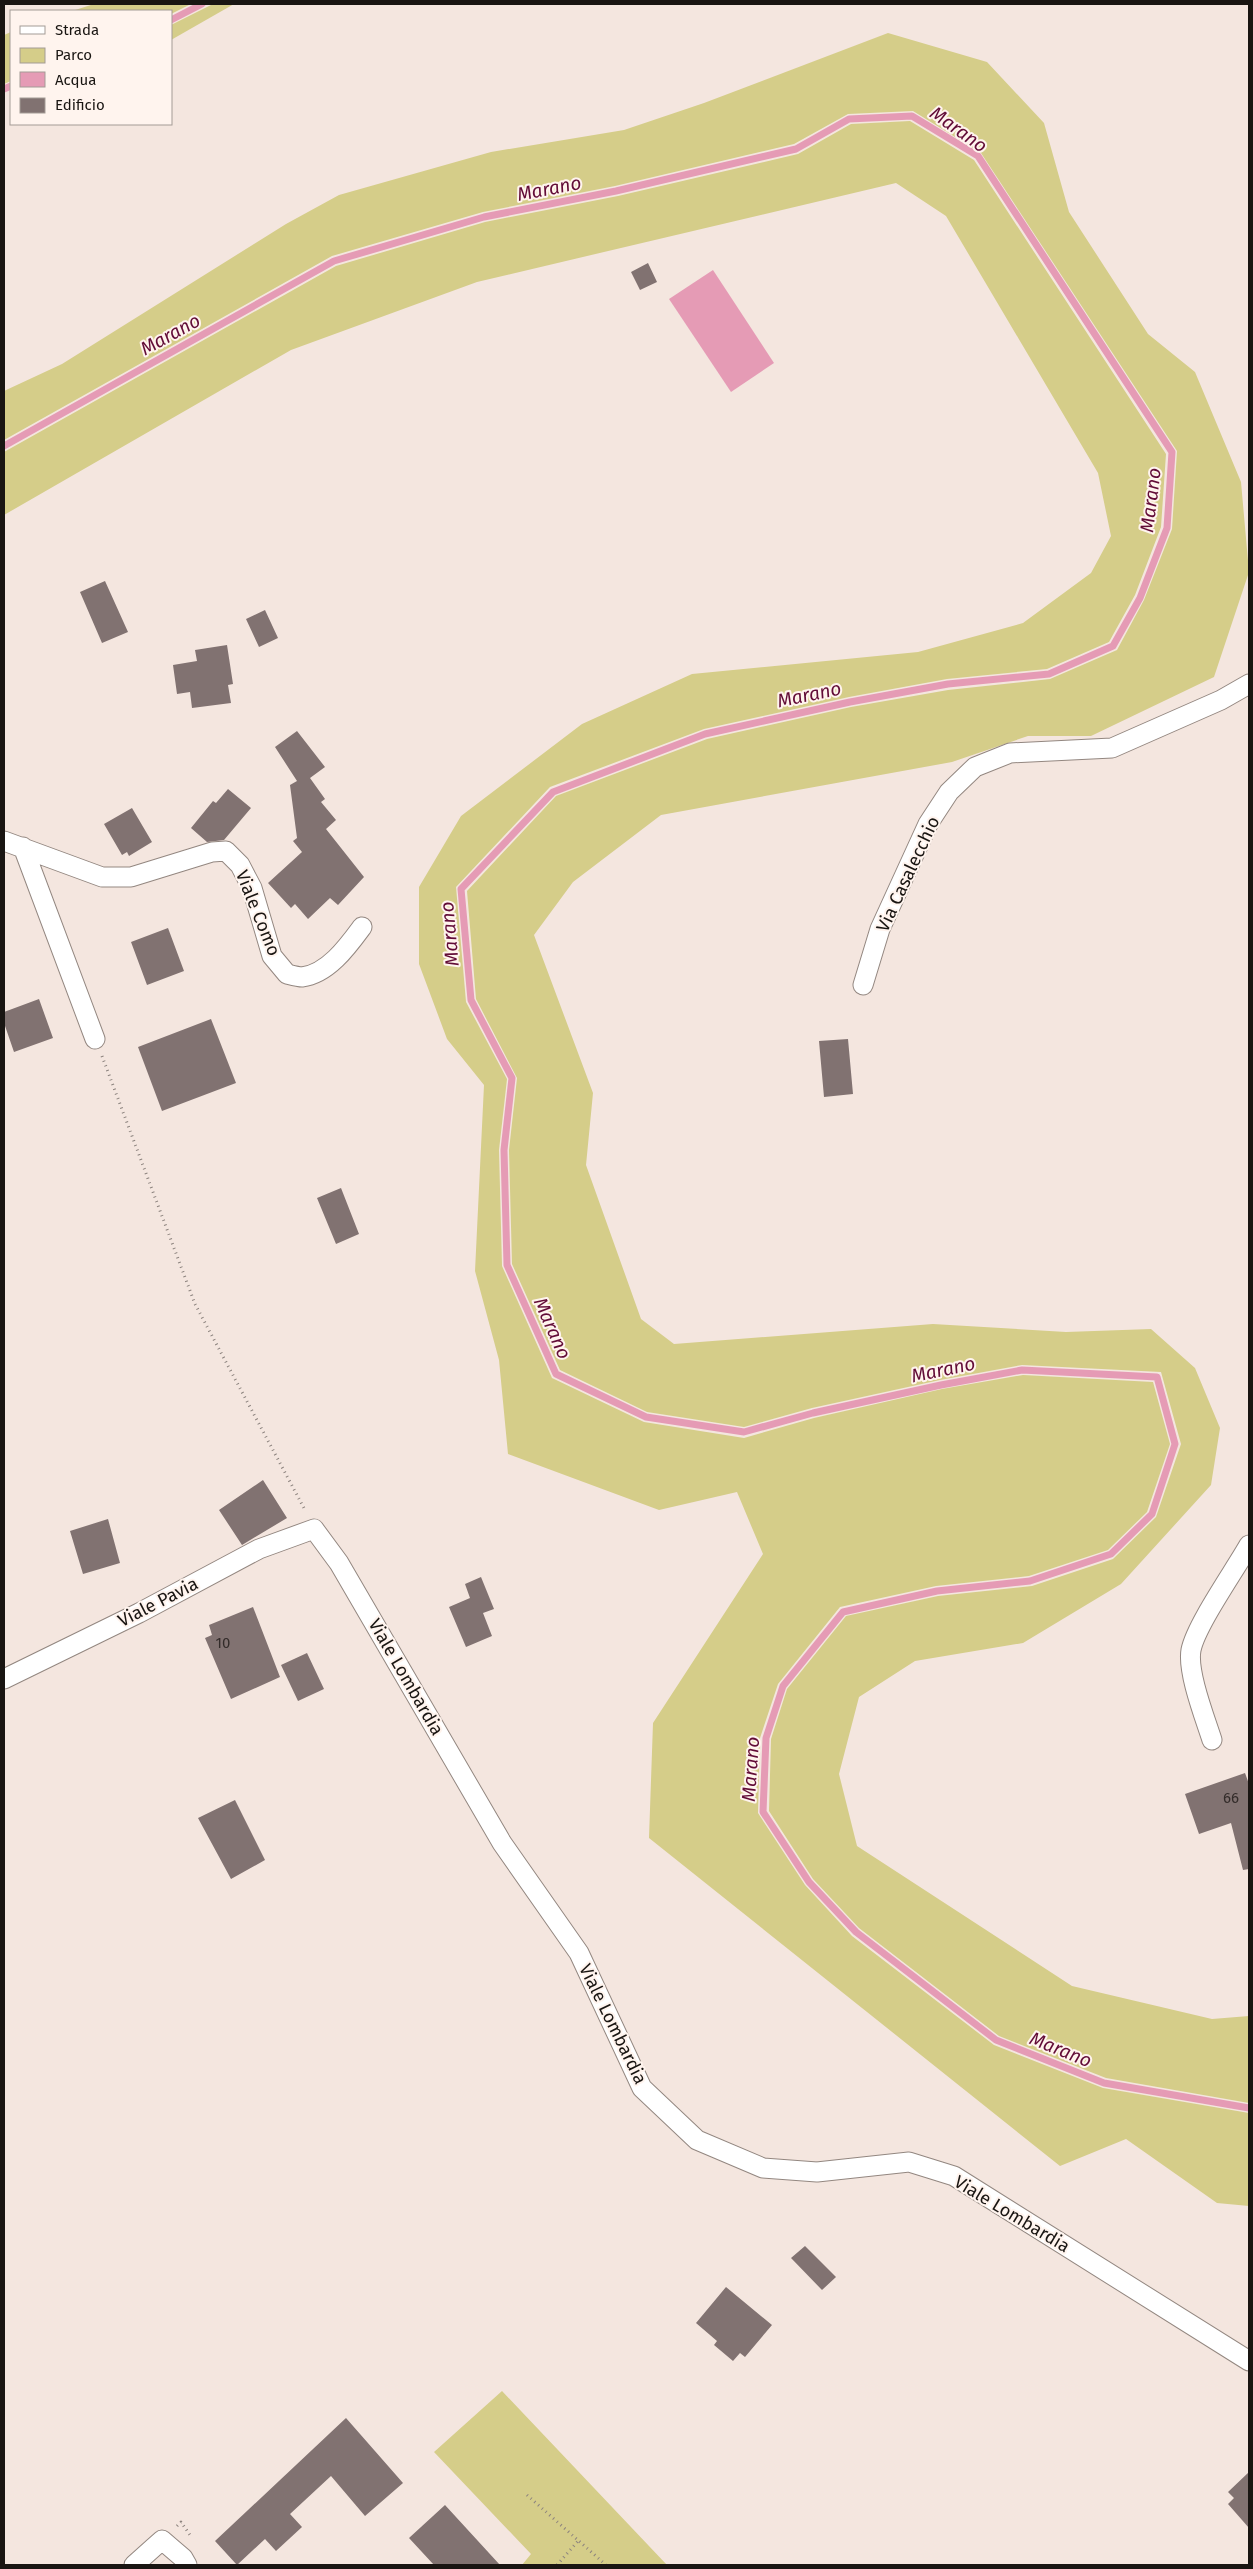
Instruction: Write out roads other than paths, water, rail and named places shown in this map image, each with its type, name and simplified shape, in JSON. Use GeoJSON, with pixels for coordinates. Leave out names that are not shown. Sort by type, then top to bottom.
{"type":"FeatureCollection","features":[{"type":"Feature","properties":{"kind":"street","name":"Via Casalecchio"},"geometry":{"type":"LineString","coordinates":[[863,985],[880,929],[928,824],[949,792],[975,767],[1010,753],[1112,748],[1221,700],[1249,684]]}},
{"type":"Feature","properties":{"kind":"street","name":"Viale Como"},"geometry":{"type":"LineString","coordinates":[[4,841],[102,877],[131,876],[212,852],[226,852],[240,865],[252,888],[272,956],[286,974],[302,977],[325,968],[348,946],[362,927]]}},
{"type":"Feature","properties":{"kind":"street"},"geometry":{"type":"LineString","coordinates":[[23,847],[95,1039]]}},
{"type":"Feature","properties":{"kind":"street","name":"Viale Pavia"},"geometry":{"type":"LineString","coordinates":[[4,1679],[139,1612],[259,1549],[314,1529]]}},
{"type":"Feature","properties":{"kind":"street","name":"Viale Lombardia"},"geometry":{"type":"LineString","coordinates":[[314,1529],[340,1563],[502,1843],[579,1953],[642,2088],[697,2140],[763,2168],[817,2172],[909,2162],[954,2176],[1249,2361]]}},
{"type":"Feature","properties":{"kind":"street"},"geometry":{"type":"LineString","coordinates":[[1212,1740],[1194,1679],[1191,1650],[1200,1628],[1249,1545]]}},
{"type":"Feature","properties":{"kind":"street"},"geometry":{"type":"LineString","coordinates":[[134,2565],[162,2540],[183,2558],[187,2565]]}},
{"type":"Feature","properties":{"kind":"water"},"geometry":{"type":"Polygon","coordinates":[[[713,270],[774,363],[731,392],[669,299],[713,270]]]}},
{"type":"Feature","properties":{"kind":"waterway","name":"Marano"},"geometry":{"type":"LineString","coordinates":[[172,19],[202,4]]}},
{"type":"Feature","properties":{"kind":"waterway","name":"Marano"},"geometry":{"type":"LineString","coordinates":[[4,89],[10,86]]}},
{"type":"Feature","properties":{"kind":"waterway","name":"Marano"},"geometry":{"type":"LineString","coordinates":[[4,446],[334,261],[484,217],[616,191],[796,149],[849,119],[912,116],[978,156],[1172,452],[1167,528],[1140,598],[1113,646],[1049,674],[948,684],[850,702],[705,734],[553,792],[461,889],[471,1000],[512,1078],[504,1150],[507,1265],[556,1374],[646,1417],[744,1432],[813,1413],[941,1385],[1022,1370],[1157,1377],[1175,1444],[1152,1514],[1111,1554],[1030,1581],[937,1591],[843,1612],[783,1686],[766,1738],[763,1812],[809,1882],[856,1932],[996,2040],[1104,2083],[1249,2108]]}}]}
